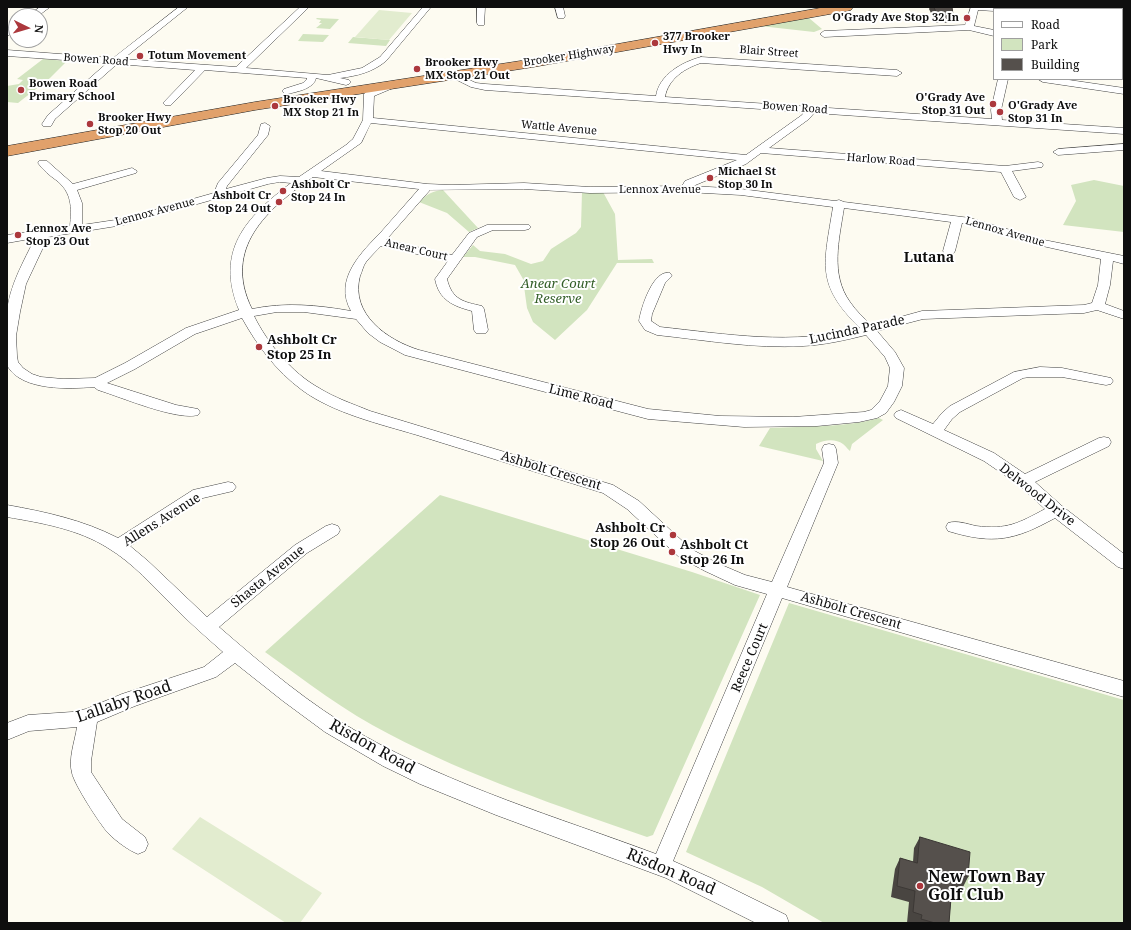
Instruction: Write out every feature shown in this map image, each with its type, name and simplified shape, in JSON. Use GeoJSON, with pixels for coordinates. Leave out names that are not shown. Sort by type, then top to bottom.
{"type":"FeatureCollection","features":[{"type":"Feature","properties":{"kind":"highway","name":"Brooker Highway"},"geometry":{"type":"LineString","coordinates":[[343,86],[810,7]]}},
{"type":"Feature","properties":{"kind":"highway","name":"Brooker Highway"},"geometry":{"type":"LineString","coordinates":[[7,143],[287,92],[413,81],[647,44],[848,7]]}},
{"type":"Feature","properties":{"kind":"highway"},"geometry":{"type":"LineString","coordinates":[[194,108],[259,100],[343,86],[419,76],[443,73],[452,75]]}},
{"type":"Feature","properties":{"kind":"highway"},"geometry":{"type":"LineString","coordinates":[[7,152],[246,108],[314,100],[343,86]]}},
{"type":"Feature","properties":{"kind":"street"},"geometry":{"type":"LineString","coordinates":[[47,124],[51,117],[116,61],[184,7]]}},
{"type":"Feature","properties":{"kind":"street"},"geometry":{"type":"LineString","coordinates":[[238,70],[305,7]]}},
{"type":"Feature","properties":{"kind":"street"},"geometry":{"type":"LineString","coordinates":[[368,110],[361,100],[343,86],[354,74],[375,66],[383,59],[427,7]]}},
{"type":"Feature","properties":{"kind":"street"},"geometry":{"type":"LineString","coordinates":[[481,7],[481,23]]}},
{"type":"Feature","properties":{"kind":"street"},"geometry":{"type":"LineString","coordinates":[[969,27],[975,7],[993,10]]}},
{"type":"Feature","properties":{"kind":"street"},"geometry":{"type":"LineString","coordinates":[[824,34],[969,27],[993,33]]}},
{"type":"Feature","properties":{"kind":"street","name":"Bowen Road"},"geometry":{"type":"LineString","coordinates":[[7,53],[308,75],[343,86]]}},
{"type":"Feature","properties":{"kind":"street","name":"Blair Street"},"geometry":{"type":"LineString","coordinates":[[660,99],[661,91],[667,80],[694,61],[700,60],[897,73]]}},
{"type":"Feature","properties":{"kind":"street"},"geometry":{"type":"LineString","coordinates":[[467,82],[469,77],[510,66]]}},
{"type":"Feature","properties":{"kind":"street"},"geometry":{"type":"LineString","coordinates":[[168,103],[203,67]]}},
{"type":"Feature","properties":{"kind":"street"},"geometry":{"type":"LineString","coordinates":[[287,92],[310,82],[312,79],[308,75]]}},
{"type":"Feature","properties":{"kind":"street","name":"Bowen Road"},"geometry":{"type":"LineString","coordinates":[[452,75],[474,85],[485,87],[1124,131]]}},
{"type":"Feature","properties":{"kind":"street"},"geometry":{"type":"LineString","coordinates":[[997,122],[996,112],[1003,80]]}},
{"type":"Feature","properties":{"kind":"street"},"geometry":{"type":"LineString","coordinates":[[1050,80],[1124,91]]}},
{"type":"Feature","properties":{"kind":"street","name":"Ashbolt Crescent"},"geometry":{"type":"LineString","coordinates":[[413,81],[368,94],[368,110],[357,141],[306,177],[259,218],[245,235],[239,248],[236,258],[235,282],[247,313],[265,344],[278,361],[308,387],[326,398],[400,426],[578,478],[608,489],[633,505],[685,553],[740,580],[1124,689]]}},
{"type":"Feature","properties":{"kind":"street"},"geometry":{"type":"LineString","coordinates":[[686,188],[689,183],[734,166],[748,158],[806,116],[809,109]]}},
{"type":"Feature","properties":{"kind":"street","name":"Wattle Avenue"},"geometry":{"type":"LineString","coordinates":[[368,110],[748,158]]}},
{"type":"Feature","properties":{"kind":"street"},"geometry":{"type":"LineString","coordinates":[[218,196],[222,185],[263,135],[265,126]]}},
{"type":"Feature","properties":{"kind":"street"},"geometry":{"type":"LineString","coordinates":[[1058,152],[1124,147]]}},
{"type":"Feature","properties":{"kind":"street","name":"Harlow Road"},"geometry":{"type":"LineString","coordinates":[[758,150],[1004,169],[1038,165]]}},
{"type":"Feature","properties":{"kind":"street"},"geometry":{"type":"LineString","coordinates":[[43,163],[48,170],[65,181],[72,188],[78,205],[76,230]]}},
{"type":"Feature","properties":{"kind":"street"},"geometry":{"type":"LineString","coordinates":[[1004,169],[1020,196]]}},
{"type":"Feature","properties":{"kind":"street"},"geometry":{"type":"LineString","coordinates":[[72,188],[132,171]]}},
{"type":"Feature","properties":{"kind":"street","name":"Lennox Avenue"},"geometry":{"type":"LineString","coordinates":[[7,239],[123,222],[275,180],[306,177],[451,188],[524,186],[590,190],[686,188],[741,192],[839,203],[979,222],[1042,243],[1124,260]]}},
{"type":"Feature","properties":{"kind":"street","name":"Lime Road"},"geometry":{"type":"LineString","coordinates":[[427,187],[360,262],[353,277],[351,290],[354,305],[359,316],[381,337],[398,347],[430,358],[630,410],[669,417],[777,423],[855,418],[875,414],[882,408],[892,392],[896,378],[897,368],[889,354],[840,299],[833,284],[830,268],[839,203]]}},
{"type":"Feature","properties":{"kind":"street"},"geometry":{"type":"LineString","coordinates":[[949,251],[957,219]]}},
{"type":"Feature","properties":{"kind":"street","name":"Anear Court"},"geometry":{"type":"LineString","coordinates":[[482,330],[478,308],[460,304],[449,298],[443,289],[442,279],[454,259],[473,235],[491,227],[525,227]]}},
{"type":"Feature","properties":{"kind":"street"},"geometry":{"type":"LineString","coordinates":[[43,234],[20,284],[8,345],[9,356],[15,367],[29,377],[62,385],[97,382],[114,376],[185,334],[213,322],[247,313],[281,307],[303,307],[359,316]]}},
{"type":"Feature","properties":{"kind":"street","name":"Anear Court"},"geometry":{"type":"LineString","coordinates":[[378,242],[454,259]]}},
{"type":"Feature","properties":{"kind":"street"},"geometry":{"type":"LineString","coordinates":[[1098,306],[1104,285],[1106,257]]}},
{"type":"Feature","properties":{"kind":"street","name":"Lucinda Parade"},"geometry":{"type":"LineString","coordinates":[[666,276],[660,281],[646,314],[646,321],[650,327],[657,331],[785,342],[832,338],[922,315],[1084,309],[1098,306],[1124,315]]}},
{"type":"Feature","properties":{"kind":"street"},"geometry":{"type":"LineString","coordinates":[[936,431],[947,416],[958,407],[1019,375],[1029,372],[1050,371],[1106,381]]}},
{"type":"Feature","properties":{"kind":"street"},"geometry":{"type":"LineString","coordinates":[[97,382],[103,387],[175,410],[193,412]]}},
{"type":"Feature","properties":{"kind":"street","name":"Delwood Drive"},"geometry":{"type":"LineString","coordinates":[[901,415],[989,457],[1024,481],[1056,510],[1124,563]]}},
{"type":"Feature","properties":{"kind":"street"},"geometry":{"type":"LineString","coordinates":[[1024,481],[1104,442]]}},
{"type":"Feature","properties":{"kind":"street","name":"Reece Court"},"geometry":{"type":"LineString","coordinates":[[662,866],[831,463],[829,449]]}},
{"type":"Feature","properties":{"kind":"street","name":"Allens Avenue"},"geometry":{"type":"LineString","coordinates":[[119,546],[198,494],[228,486]]}},
{"type":"Feature","properties":{"kind":"street"},"geometry":{"type":"LineString","coordinates":[[954,527],[974,532],[991,533],[1014,531],[1056,510]]}},
{"type":"Feature","properties":{"kind":"street","name":"Risdon Road"},"geometry":{"type":"LineString","coordinates":[[7,511],[53,520],[87,530],[119,546],[235,653],[276,686],[354,739],[420,774],[461,792],[662,866],[778,923]]}},
{"type":"Feature","properties":{"kind":"street","name":"Shasta Avenue"},"geometry":{"type":"LineString","coordinates":[[207,627],[301,549],[332,530]]}},
{"type":"Feature","properties":{"kind":"street","name":"Lallaby Road"},"geometry":{"type":"LineString","coordinates":[[7,732],[28,723],[72,720],[88,717],[129,700],[210,672],[235,653]]}},
{"type":"Feature","properties":{"kind":"street"},"geometry":{"type":"LineString","coordinates":[[88,717],[81,761],[81,772],[85,781],[115,826],[138,844]]}},
{"type":"Feature","properties":{"kind":"green space"},"geometry":{"type":"Polygon","coordinates":[[[379,10],[412,13],[389,40],[355,37],[379,10]]]}},
{"type":"Feature","properties":{"kind":"green space"},"geometry":{"type":"Polygon","coordinates":[[[809,18],[822,29],[814,32],[760,26],[809,18]]]}},
{"type":"Feature","properties":{"kind":"green space"},"geometry":{"type":"Polygon","coordinates":[[[316,19],[339,19],[330,29],[316,28],[322,23],[319,23],[321,20],[316,19]]]}},
{"type":"Feature","properties":{"kind":"green space"},"geometry":{"type":"Polygon","coordinates":[[[303,34],[329,35],[323,42],[298,41],[303,34]]]}},
{"type":"Feature","properties":{"kind":"green space"},"geometry":{"type":"Polygon","coordinates":[[[353,37],[390,40],[386,46],[348,43],[353,37]]]}},
{"type":"Feature","properties":{"kind":"green space","name":"Bowen Road Primary School"},"geometry":{"type":"Polygon","coordinates":[[[43,59],[67,61],[50,78],[18,103],[7,102],[7,86],[19,84],[23,80],[17,79],[43,59]]]}},
{"type":"Feature","properties":{"kind":"green space"},"geometry":{"type":"Polygon","coordinates":[[[1094,180],[1124,186],[1124,232],[1063,225],[1076,201],[1071,185],[1094,180]]]}},
{"type":"Feature","properties":{"kind":"green space"},"geometry":{"type":"Polygon","coordinates":[[[443,190],[478,228],[469,232],[447,213],[419,202],[430,193],[443,190]]]}},
{"type":"Feature","properties":{"kind":"green space","name":"Anear Court Reserve"},"geometry":{"type":"Polygon","coordinates":[[[582,192],[603,192],[615,214],[618,260],[652,259],[654,263],[617,263],[587,310],[555,340],[533,322],[527,308],[523,279],[515,265],[475,257],[463,257],[473,245],[480,251],[505,254],[531,264],[543,261],[551,249],[576,233],[581,227],[582,192]]]}},
{"type":"Feature","properties":{"kind":"green space"},"geometry":{"type":"Polygon","coordinates":[[[879,418],[883,420],[852,444],[850,451],[840,442],[833,440],[822,441],[816,444],[816,449],[823,461],[759,446],[770,428],[852,424],[879,418]]]}},
{"type":"Feature","properties":{"kind":"green space"},"geometry":{"type":"Polygon","coordinates":[[[440,495],[692,572],[760,595],[653,835],[647,837],[548,802],[483,777],[420,750],[357,716],[326,696],[265,652],[440,495]]]}},
{"type":"Feature","properties":{"kind":"green space"},"geometry":{"type":"Polygon","coordinates":[[[789,603],[1124,700],[1124,923],[824,923],[762,887],[686,852],[789,603]]]}},
{"type":"Feature","properties":{"kind":"green space"},"geometry":{"type":"Polygon","coordinates":[[[200,817],[322,893],[300,923],[286,923],[172,849],[200,817]]]}},
{"type":"Feature","properties":{"kind":"building"},"geometry":{"type":"Polygon","coordinates":[[[934,7],[952,7],[953,15],[938,15],[934,7]]]}},
{"type":"Feature","properties":{"kind":"building","name":"New Town Bay Golf Club"},"geometry":{"type":"Polygon","coordinates":[[[920,837],[970,852],[968,877],[953,873],[949,923],[935,923],[921,919],[922,915],[913,912],[915,891],[897,886],[900,858],[917,863],[920,837]]]}},
{"type":"Feature","properties":{"kind":"place","name":"O'Grady Ave Stop 32 In"},"geometry":{"type":"Point","coordinates":[967,18]}},
{"type":"Feature","properties":{"kind":"place","name":"377 Brooker Hwy In"},"geometry":{"type":"Point","coordinates":[655,43]}},
{"type":"Feature","properties":{"kind":"place","name":"Totum Movement"},"geometry":{"type":"Point","coordinates":[140,56]}},
{"type":"Feature","properties":{"kind":"place","name":"Brooker Hwy MX Stop 21 Out"},"geometry":{"type":"Point","coordinates":[417,69]}},
{"type":"Feature","properties":{"kind":"place","name":"Bowen Road Primary School"},"geometry":{"type":"Point","coordinates":[21,90]}},
{"type":"Feature","properties":{"kind":"place","name":"O'Grady Ave Stop 31 Out"},"geometry":{"type":"Point","coordinates":[993,104]}},
{"type":"Feature","properties":{"kind":"place","name":"Brooker Hwy MX Stop 21 In"},"geometry":{"type":"Point","coordinates":[275,106]}},
{"type":"Feature","properties":{"kind":"place","name":"O'Grady Ave Stop 31 In"},"geometry":{"type":"Point","coordinates":[1000,112]}},
{"type":"Feature","properties":{"kind":"place","name":"Brooker Hwy Stop 20 Out"},"geometry":{"type":"Point","coordinates":[90,124]}},
{"type":"Feature","properties":{"kind":"place","name":"Michael St Stop 30 In"},"geometry":{"type":"Point","coordinates":[710,178]}},
{"type":"Feature","properties":{"kind":"place","name":"Ashbolt Cr Stop 24 In"},"geometry":{"type":"Point","coordinates":[283,191]}},
{"type":"Feature","properties":{"kind":"place","name":"Ashbolt Cr Stop 24 Out"},"geometry":{"type":"Point","coordinates":[279,202]}},
{"type":"Feature","properties":{"kind":"place","name":"Lennox Ave Stop 23 Out"},"geometry":{"type":"Point","coordinates":[18,235]}},
{"type":"Feature","properties":{"kind":"place","name":"Ashbolt Cr Stop 25 In"},"geometry":{"type":"Point","coordinates":[259,347]}},
{"type":"Feature","properties":{"kind":"place","name":"Ashbolt Cr Stop 26 Out"},"geometry":{"type":"Point","coordinates":[673,535]}},
{"type":"Feature","properties":{"kind":"place","name":"Ashbolt Ct Stop 26 In"},"geometry":{"type":"Point","coordinates":[672,552]}},
{"type":"Feature","properties":{"kind":"place","name":"New Town Bay Golf Club"},"geometry":{"type":"Point","coordinates":[920,886]}},
{"type":"Feature","properties":{"kind":"district","name":"Lutana"},"geometry":{"type":"Point","coordinates":[929,258]}}]}
